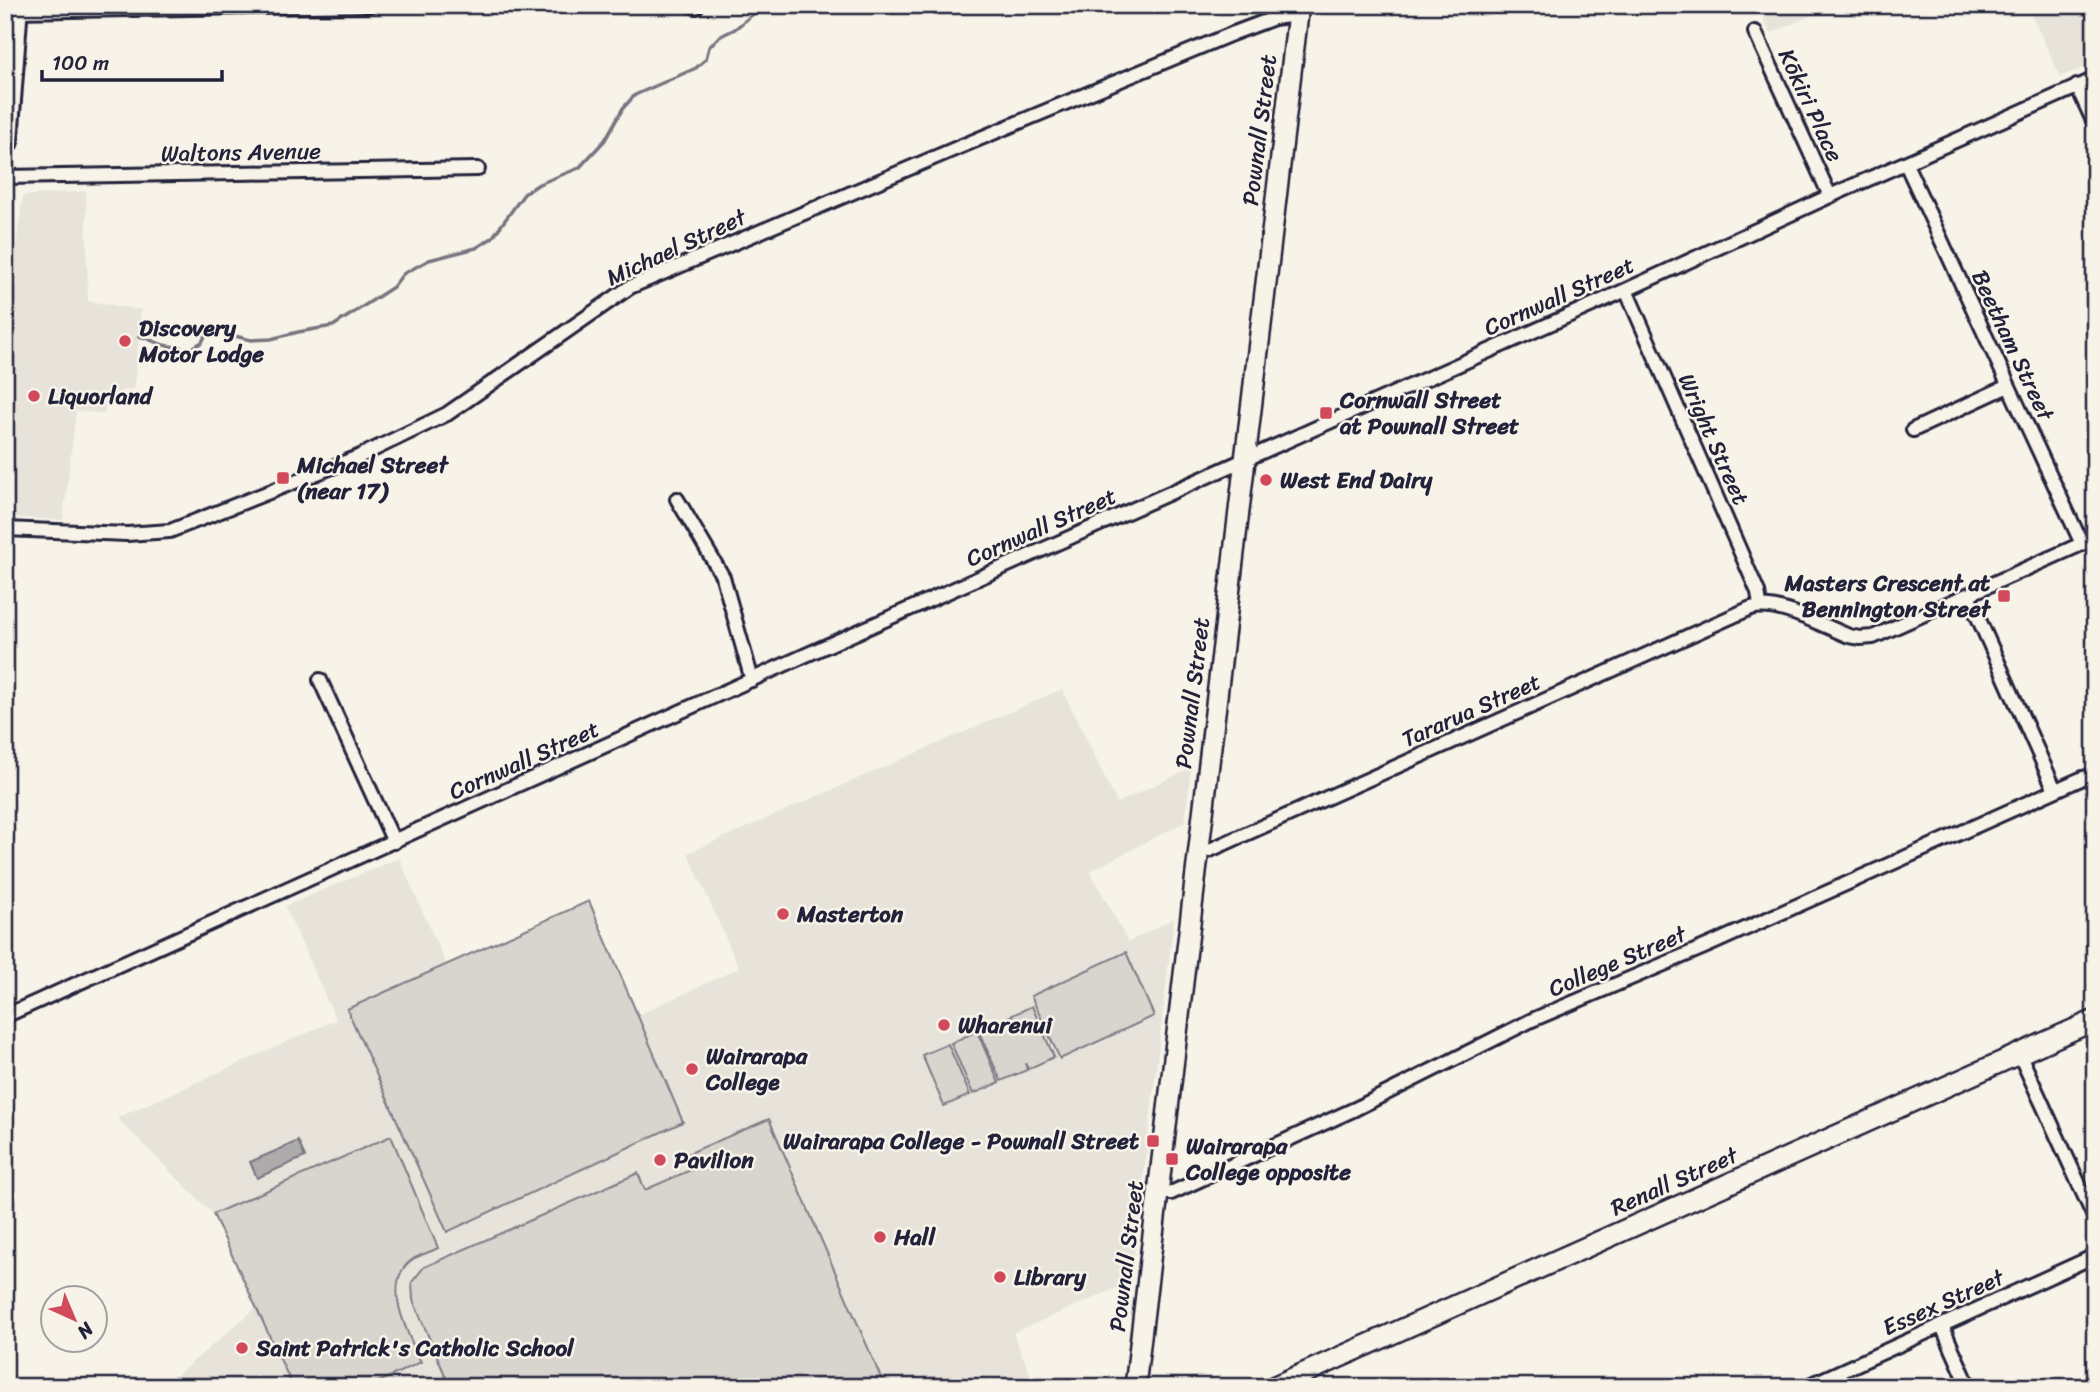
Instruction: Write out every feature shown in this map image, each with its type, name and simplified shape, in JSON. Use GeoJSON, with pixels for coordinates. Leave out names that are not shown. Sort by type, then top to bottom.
{"type":"FeatureCollection","features":[{"type":"Feature","properties":{"kind":"highway"},"geometry":{"type":"LineString","coordinates":[[5,141],[13,7]]}},
{"type":"Feature","properties":{"kind":"street"},"geometry":{"type":"LineString","coordinates":[[13,7],[370,5]]}},
{"type":"Feature","properties":{"kind":"street","name":"Pownall Street"},"geometry":{"type":"LineString","coordinates":[[1135,1387],[1298,10]]}},
{"type":"Feature","properties":{"kind":"street","name":"Michael Street"},"geometry":{"type":"LineString","coordinates":[[5,529],[127,534],[170,531],[320,472],[389,443],[447,414],[630,287],[1222,38],[1298,10]]}},
{"type":"Feature","properties":{"kind":"street","name":"Kōkiri Place"},"geometry":{"type":"LineString","coordinates":[[1755,32],[1830,196]]}},
{"type":"Feature","properties":{"kind":"street","name":"Cornwall Street"},"geometry":{"type":"LineString","coordinates":[[5,1016],[2095,79]]}},
{"type":"Feature","properties":{"kind":"street"},"geometry":{"type":"LineString","coordinates":[[2077,86],[2095,125]]}},
{"type":"Feature","properties":{"kind":"street","name":"Beetham Street"},"geometry":{"type":"LineString","coordinates":[[1906,164],[2082,544]]}},
{"type":"Feature","properties":{"kind":"street","name":"Waltons Avenue"},"geometry":{"type":"LineString","coordinates":[[5,177],[478,169]]}},
{"type":"Feature","properties":{"kind":"street","name":"Wright Street"},"geometry":{"type":"LineString","coordinates":[[1626,290],[1758,592],[1760,606]]}},
{"type":"Feature","properties":{"kind":"street"},"geometry":{"type":"LineString","coordinates":[[1913,430],[2008,386]]}},
{"type":"Feature","properties":{"kind":"street"},"geometry":{"type":"LineString","coordinates":[[677,499],[723,577],[752,680]]}},
{"type":"Feature","properties":{"kind":"street"},"geometry":{"type":"LineString","coordinates":[[1760,606],[1773,607],[1860,638],[1873,637],[2095,538]]}},
{"type":"Feature","properties":{"kind":"street"},"geometry":{"type":"LineString","coordinates":[[1968,596],[2055,790]]}},
{"type":"Feature","properties":{"kind":"street","name":"Tararua Street"},"geometry":{"type":"LineString","coordinates":[[1199,849],[1210,849],[1710,625],[1760,606]]}},
{"type":"Feature","properties":{"kind":"street"},"geometry":{"type":"LineString","coordinates":[[320,680],[394,842]]}},
{"type":"Feature","properties":{"kind":"street","name":"College Street"},"geometry":{"type":"LineString","coordinates":[[1159,1194],[1171,1193],[1355,1109],[1532,1020],[1709,945],[2055,790],[2095,775]]}},
{"type":"Feature","properties":{"kind":"street","name":"Renall Street"},"geometry":{"type":"LineString","coordinates":[[1273,1387],[2095,1020]]}},
{"type":"Feature","properties":{"kind":"street"},"geometry":{"type":"LineString","coordinates":[[2019,1053],[2095,1219]]}},
{"type":"Feature","properties":{"kind":"street","name":"Essex Street"},"geometry":{"type":"LineString","coordinates":[[1806,1387],[2088,1259],[2095,1252]]}},
{"type":"Feature","properties":{"kind":"street"},"geometry":{"type":"LineString","coordinates":[[1942,1326],[1969,1387]]}},
{"type":"Feature","properties":{"kind":"shaded area"},"geometry":{"type":"Polygon","coordinates":[[[1758,5],[1834,5],[1770,34],[1758,5]]]}},
{"type":"Feature","properties":{"kind":"shaded area"},"geometry":{"type":"Polygon","coordinates":[[[2027,5],[2095,5],[2095,63],[2060,77],[2027,5]]]}},
{"type":"Feature","properties":{"kind":"shaded area"},"geometry":{"type":"Polygon","coordinates":[[[86,191],[88,301],[141,310],[134,388],[108,395],[104,414],[76,411],[63,520],[5,517],[5,323],[23,196],[86,191]]]}},
{"type":"Feature","properties":{"kind":"shaded area","name":"Wairarapa College"},"geometry":{"type":"Polygon","coordinates":[[[1062,689],[1117,803],[1191,768],[1185,822],[1090,871],[1128,942],[1174,918],[1131,1282],[1013,1333],[1031,1376],[1007,1387],[163,1387],[256,1308],[213,1214],[117,1118],[336,1020],[285,906],[399,858],[446,964],[589,901],[638,1015],[739,968],[688,853],[1062,689]]]}},
{"type":"Feature","properties":{"kind":"shaded area"},"geometry":{"type":"Polygon","coordinates":[[[589,901],[683,1122],[447,1232],[347,1009],[589,901]]]}},
{"type":"Feature","properties":{"kind":"shaded area"},"geometry":{"type":"Polygon","coordinates":[[[1126,952],[1154,1016],[1060,1059],[1031,996],[1126,952]]]}},
{"type":"Feature","properties":{"kind":"shaded area"},"geometry":{"type":"Polygon","coordinates":[[[1032,1006],[1054,1057],[1028,1069],[1025,1063],[1027,1070],[1001,1081],[978,1030],[1004,1019],[1008,1023],[1006,1018],[1032,1006]]]}},
{"type":"Feature","properties":{"kind":"shaded area"},"geometry":{"type":"Polygon","coordinates":[[[977,1031],[999,1083],[973,1094],[951,1043],[977,1031]]]}},
{"type":"Feature","properties":{"kind":"shaded area"},"geometry":{"type":"Polygon","coordinates":[[[948,1044],[970,1095],[944,1106],[922,1055],[948,1044]]]}},
{"type":"Feature","properties":{"kind":"shaded area"},"geometry":{"type":"Polygon","coordinates":[[[769,1119],[885,1387],[450,1387],[413,1300],[412,1282],[424,1267],[638,1173],[645,1190],[693,1169],[687,1154],[769,1119]]]}},
{"type":"Feature","properties":{"kind":"shaded area"},"geometry":{"type":"Polygon","coordinates":[[[391,1136],[438,1248],[413,1259],[403,1269],[398,1281],[397,1295],[404,1324],[421,1362],[368,1387],[293,1387],[213,1214],[391,1136]]]}},
{"type":"Feature","properties":{"kind":"shaded area"},"geometry":{"type":"Polygon","coordinates":[[[298,1141],[305,1157],[257,1178],[250,1162],[298,1141]]]}},
{"type":"Feature","properties":{"kind":"waterway"},"geometry":{"type":"LineString","coordinates":[[139,336],[163,345],[179,346],[186,352],[202,342],[208,331],[222,330],[251,340],[271,339],[333,326],[393,287],[403,274],[429,260],[476,248],[492,238],[524,194],[539,184],[579,168],[605,140],[623,108],[635,95],[696,68],[706,59],[709,47],[719,37],[735,29],[764,5]]}},
{"type":"Feature","properties":{"kind":"place","name":"Discovery Motor Lodge"},"geometry":{"type":"Point","coordinates":[125,341]}},
{"type":"Feature","properties":{"kind":"place","name":"Liquorland"},"geometry":{"type":"Point","coordinates":[34,396]}},
{"type":"Feature","properties":{"kind":"place","name":"Cornwall Street at Pownall Street"},"geometry":{"type":"Point","coordinates":[1326,413]}},
{"type":"Feature","properties":{"kind":"place","name":"Michael Street (near 17)"},"geometry":{"type":"Point","coordinates":[283,478]}},
{"type":"Feature","properties":{"kind":"place","name":"West End Dairy"},"geometry":{"type":"Point","coordinates":[1266,480]}},
{"type":"Feature","properties":{"kind":"place","name":"Masters Crescent at Bennington Street"},"geometry":{"type":"Point","coordinates":[2004,596]}},
{"type":"Feature","properties":{"kind":"place","name":"Masterton"},"geometry":{"type":"Point","coordinates":[783,914]}},
{"type":"Feature","properties":{"kind":"place","name":"Wharenui"},"geometry":{"type":"Point","coordinates":[944,1025]}},
{"type":"Feature","properties":{"kind":"place","name":"Wairarapa College"},"geometry":{"type":"Point","coordinates":[692,1069]}},
{"type":"Feature","properties":{"kind":"place","name":"Wairarapa College - Pownall Street"},"geometry":{"type":"Point","coordinates":[1153,1141]}},
{"type":"Feature","properties":{"kind":"place","name":"Wairarapa College opposite"},"geometry":{"type":"Point","coordinates":[1172,1159]}},
{"type":"Feature","properties":{"kind":"place","name":"Pavilion"},"geometry":{"type":"Point","coordinates":[660,1160]}},
{"type":"Feature","properties":{"kind":"place","name":"Hall"},"geometry":{"type":"Point","coordinates":[880,1237]}},
{"type":"Feature","properties":{"kind":"place","name":"Library"},"geometry":{"type":"Point","coordinates":[1000,1277]}},
{"type":"Feature","properties":{"kind":"place","name":"Saint Patrick's Catholic School"},"geometry":{"type":"Point","coordinates":[242,1348]}}]}
